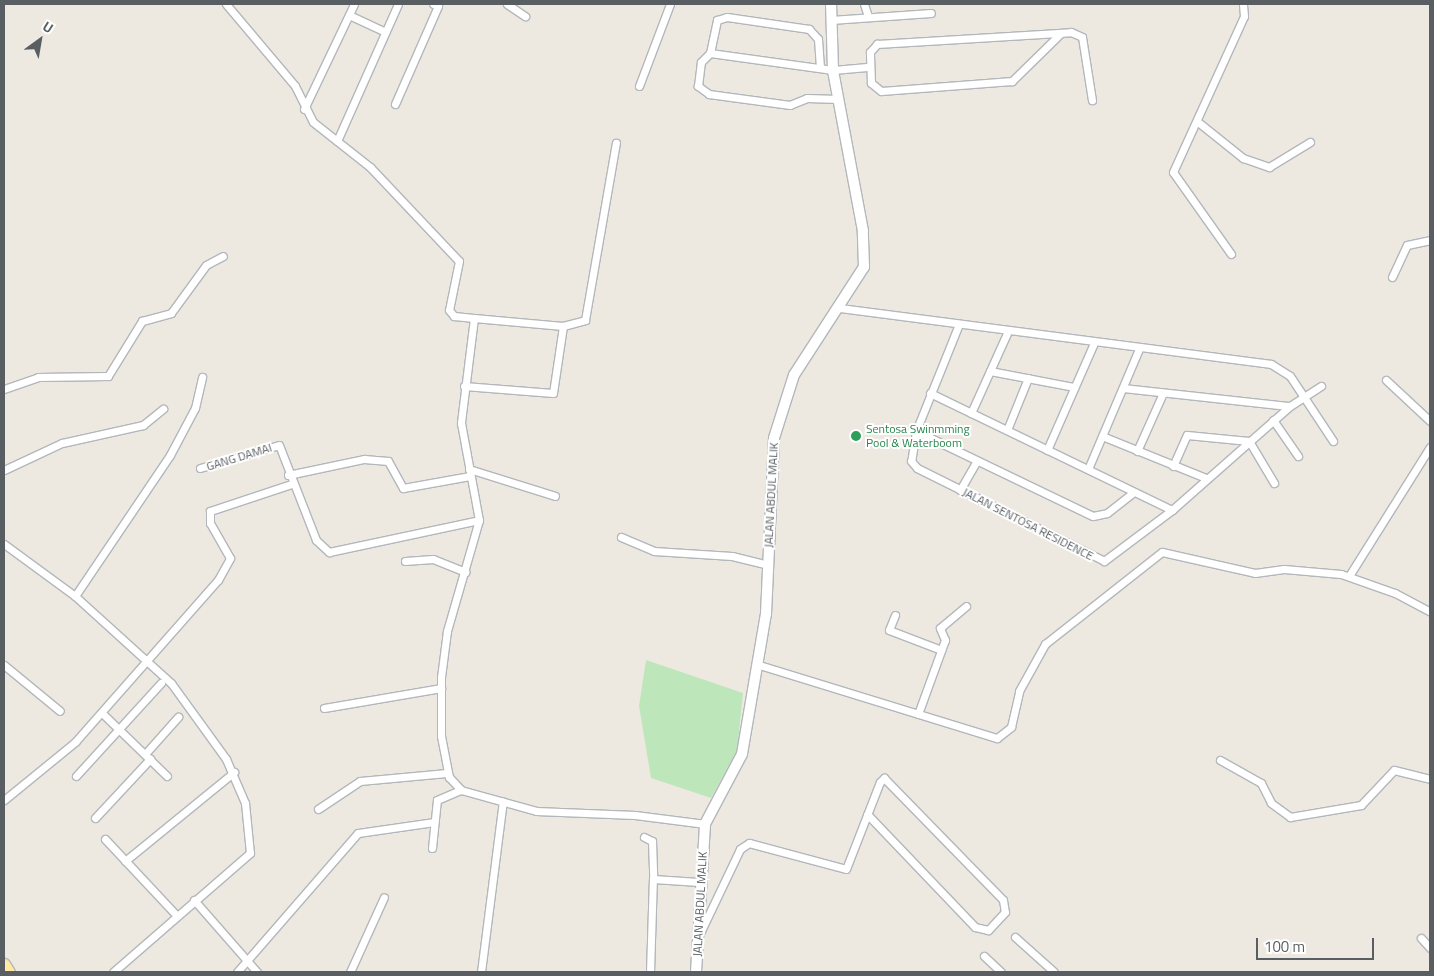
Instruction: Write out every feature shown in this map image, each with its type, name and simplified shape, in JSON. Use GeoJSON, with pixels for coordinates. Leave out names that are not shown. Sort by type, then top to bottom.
{"type":"FeatureCollection","features":[{"type":"Feature","properties":{"kind":"main road"},"geometry":{"type":"LineString","coordinates":[[4,964],[9,972]]}},
{"type":"Feature","properties":{"kind":"street"},"geometry":{"type":"LineString","coordinates":[[226,4],[295,86],[304,109],[337,142],[370,167],[459,261],[449,312],[474,318],[563,326],[586,320],[616,143]]}},
{"type":"Feature","properties":{"kind":"street"},"geometry":{"type":"LineString","coordinates":[[304,109],[354,4]]}},
{"type":"Feature","properties":{"kind":"street"},"geometry":{"type":"LineString","coordinates":[[337,142],[398,4]]}},
{"type":"Feature","properties":{"kind":"street"},"geometry":{"type":"LineString","coordinates":[[395,104],[438,6],[433,4]]}},
{"type":"Feature","properties":{"kind":"street"},"geometry":{"type":"LineString","coordinates":[[507,4],[525,16]]}},
{"type":"Feature","properties":{"kind":"street"},"geometry":{"type":"LineString","coordinates":[[638,86],[670,4]]}},
{"type":"Feature","properties":{"kind":"street","name":"JALAN ABDUL MALIK"},"geometry":{"type":"LineString","coordinates":[[696,972],[699,882],[705,824],[742,754],[766,614],[774,438],[782,406],[794,375],[840,308],[864,267],[866,250],[833,70],[831,4]]}},
{"type":"Feature","properties":{"kind":"street"},"geometry":{"type":"LineString","coordinates":[[864,4],[868,16]]}},
{"type":"Feature","properties":{"kind":"street"},"geometry":{"type":"LineString","coordinates":[[1231,254],[1174,177],[1174,167],[1198,122],[1244,16],[1243,4]]}},
{"type":"Feature","properties":{"kind":"street"},"geometry":{"type":"LineString","coordinates":[[831,20],[931,13]]}},
{"type":"Feature","properties":{"kind":"street"},"geometry":{"type":"LineString","coordinates":[[349,15],[385,32]]}},
{"type":"Feature","properties":{"kind":"street"},"geometry":{"type":"LineString","coordinates":[[820,68],[818,38],[809,29],[727,17],[718,20],[710,53],[701,62],[698,86],[709,94],[790,105],[808,98],[838,99]]}},
{"type":"Feature","properties":{"kind":"street"},"geometry":{"type":"LineString","coordinates":[[1061,33],[1019,78],[1002,84],[881,91],[871,84],[870,52],[877,44],[1061,33],[1082,38],[1092,100]]}},
{"type":"Feature","properties":{"kind":"street"},"geometry":{"type":"LineString","coordinates":[[710,53],[833,70],[870,67]]}},
{"type":"Feature","properties":{"kind":"street"},"geometry":{"type":"LineString","coordinates":[[1198,122],[1243,158],[1269,167],[1310,142]]}},
{"type":"Feature","properties":{"kind":"street"},"geometry":{"type":"LineString","coordinates":[[1392,278],[1407,245],[1430,240]]}},
{"type":"Feature","properties":{"kind":"street"},"geometry":{"type":"LineString","coordinates":[[4,389],[38,377],[108,376],[128,338],[142,321],[171,313],[206,265],[223,256]]}},
{"type":"Feature","properties":{"kind":"street"},"geometry":{"type":"LineString","coordinates":[[840,308],[1139,349],[1271,364],[1290,376],[1333,441]]}},
{"type":"Feature","properties":{"kind":"street"},"geometry":{"type":"LineString","coordinates":[[474,318],[464,386],[462,423],[479,520],[447,631],[441,688],[441,736],[447,773],[461,790],[536,812],[635,815],[705,824]]}},
{"type":"Feature","properties":{"kind":"street"},"geometry":{"type":"LineString","coordinates":[[959,324],[916,431],[1093,516],[1107,513],[1134,492]]}},
{"type":"Feature","properties":{"kind":"street"},"geometry":{"type":"LineString","coordinates":[[464,386],[553,393],[563,326]]}},
{"type":"Feature","properties":{"kind":"street"},"geometry":{"type":"LineString","coordinates":[[972,413],[1008,331]]}},
{"type":"Feature","properties":{"kind":"street"},"geometry":{"type":"LineString","coordinates":[[1048,450],[1094,342]]}},
{"type":"Feature","properties":{"kind":"street"},"geometry":{"type":"LineString","coordinates":[[1088,469],[1139,349]]}},
{"type":"Feature","properties":{"kind":"street"},"geometry":{"type":"LineString","coordinates":[[990,371],[1074,387]]}},
{"type":"Feature","properties":{"kind":"street"},"geometry":{"type":"LineString","coordinates":[[75,596],[170,455],[195,408],[202,377]]}},
{"type":"Feature","properties":{"kind":"street"},"geometry":{"type":"LineString","coordinates":[[1007,430],[1028,378]]}},
{"type":"Feature","properties":{"kind":"street"},"geometry":{"type":"LineString","coordinates":[[1386,380],[1430,421]]}},
{"type":"Feature","properties":{"kind":"street","name":"JALAN SENTOSA RESIDENCE"},"geometry":{"type":"LineString","coordinates":[[916,431],[911,461],[917,468],[1104,561],[1172,510],[1206,478],[1290,406],[1321,386]]}},
{"type":"Feature","properties":{"kind":"street"},"geometry":{"type":"LineString","coordinates":[[1122,388],[1290,406]]}},
{"type":"Feature","properties":{"kind":"street"},"geometry":{"type":"LineString","coordinates":[[930,393],[1172,510]]}},
{"type":"Feature","properties":{"kind":"street"},"geometry":{"type":"LineString","coordinates":[[1137,451],[1163,393]]}},
{"type":"Feature","properties":{"kind":"street"},"geometry":{"type":"LineString","coordinates":[[4,470],[62,443],[143,425],[163,409]]}},
{"type":"Feature","properties":{"kind":"street"},"geometry":{"type":"LineString","coordinates":[[1273,420],[1298,456]]}},
{"type":"Feature","properties":{"kind":"street"},"geometry":{"type":"LineString","coordinates":[[1173,466],[1187,435],[1249,441],[1274,483]]}},
{"type":"Feature","properties":{"kind":"street"},"geometry":{"type":"LineString","coordinates":[[1102,436],[1206,478]]}},
{"type":"Feature","properties":{"kind":"street","name":"GANG DAMAI"},"geometry":{"type":"LineString","coordinates":[[200,468],[278,445],[284,452],[288,475]]}},
{"type":"Feature","properties":{"kind":"street"},"geometry":{"type":"LineString","coordinates":[[1349,576],[1430,447]]}},
{"type":"Feature","properties":{"kind":"street"},"geometry":{"type":"LineString","coordinates":[[479,520],[329,552],[316,540],[288,475],[364,458],[388,461],[403,488],[470,472],[555,496]]}},
{"type":"Feature","properties":{"kind":"street"},"geometry":{"type":"LineString","coordinates":[[960,490],[977,460]]}},
{"type":"Feature","properties":{"kind":"street"},"geometry":{"type":"LineString","coordinates":[[4,800],[59,758],[102,714],[150,663],[228,565],[227,548],[210,522],[210,511],[291,484]]}},
{"type":"Feature","properties":{"kind":"street"},"geometry":{"type":"LineString","coordinates":[[621,537],[654,550],[732,556],[768,565]]}},
{"type":"Feature","properties":{"kind":"street"},"geometry":{"type":"LineString","coordinates":[[4,544],[75,596],[181,693],[234,772],[245,803],[250,853],[176,915],[113,972]]}},
{"type":"Feature","properties":{"kind":"street"},"geometry":{"type":"LineString","coordinates":[[756,664],[918,714],[1002,737],[1011,727],[1019,691],[1045,644],[1162,552],[1240,571],[1284,569],[1349,576],[1430,612]]}},
{"type":"Feature","properties":{"kind":"street"},"geometry":{"type":"LineString","coordinates":[[406,561],[433,560],[465,572]]}},
{"type":"Feature","properties":{"kind":"street"},"geometry":{"type":"LineString","coordinates":[[918,714],[945,640],[941,625],[966,606]]}},
{"type":"Feature","properties":{"kind":"street"},"geometry":{"type":"LineString","coordinates":[[895,615],[889,630],[941,650]]}},
{"type":"Feature","properties":{"kind":"street"},"geometry":{"type":"LineString","coordinates":[[4,665],[60,711]]}},
{"type":"Feature","properties":{"kind":"street"},"geometry":{"type":"LineString","coordinates":[[76,776],[161,683]]}},
{"type":"Feature","properties":{"kind":"street"},"geometry":{"type":"LineString","coordinates":[[324,708],[441,688]]}},
{"type":"Feature","properties":{"kind":"street"},"geometry":{"type":"LineString","coordinates":[[102,714],[168,776]]}},
{"type":"Feature","properties":{"kind":"street"},"geometry":{"type":"LineString","coordinates":[[95,818],[178,717]]}},
{"type":"Feature","properties":{"kind":"street"},"geometry":{"type":"LineString","coordinates":[[1220,760],[1261,783],[1271,804],[1290,817],[1361,805],[1394,770],[1430,779]]}},
{"type":"Feature","properties":{"kind":"street"},"geometry":{"type":"LineString","coordinates":[[125,861],[234,772]]}},
{"type":"Feature","properties":{"kind":"street"},"geometry":{"type":"LineString","coordinates":[[318,809],[360,781],[447,773]]}},
{"type":"Feature","properties":{"kind":"street"},"geometry":{"type":"LineString","coordinates":[[698,937],[744,845],[754,844],[844,869],[880,782],[889,779],[1003,900],[1005,912],[988,930],[976,927],[868,814]]}},
{"type":"Feature","properties":{"kind":"street"},"geometry":{"type":"LineString","coordinates":[[432,848],[438,800],[461,790]]}},
{"type":"Feature","properties":{"kind":"street"},"geometry":{"type":"LineString","coordinates":[[481,972],[503,801]]}},
{"type":"Feature","properties":{"kind":"street"},"geometry":{"type":"LineString","coordinates":[[237,972],[248,962],[358,833],[434,822]]}},
{"type":"Feature","properties":{"kind":"street"},"geometry":{"type":"LineString","coordinates":[[644,837],[652,841],[653,878],[650,972]]}},
{"type":"Feature","properties":{"kind":"street"},"geometry":{"type":"LineString","coordinates":[[105,839],[176,915]]}},
{"type":"Feature","properties":{"kind":"street"},"geometry":{"type":"LineString","coordinates":[[653,878],[699,882]]}},
{"type":"Feature","properties":{"kind":"street"},"geometry":{"type":"LineString","coordinates":[[350,972],[384,897]]}},
{"type":"Feature","properties":{"kind":"street"},"geometry":{"type":"LineString","coordinates":[[194,900],[257,972]]}},
{"type":"Feature","properties":{"kind":"street"},"geometry":{"type":"LineString","coordinates":[[1015,937],[1054,972]]}},
{"type":"Feature","properties":{"kind":"street"},"geometry":{"type":"LineString","coordinates":[[1421,938],[1430,948]]}},
{"type":"Feature","properties":{"kind":"street"},"geometry":{"type":"LineString","coordinates":[[984,956],[992,969],[1001,972]]}},
{"type":"Feature","properties":{"kind":"green space"},"geometry":{"type":"Polygon","coordinates":[[[646,660],[743,693],[737,751],[711,798],[651,778],[639,706],[646,660]]]}},
{"type":"Feature","properties":{"kind":"place","name":"Sentosa Swinmming Pool & Waterboom"},"geometry":{"type":"Point","coordinates":[856,436]}}]}
